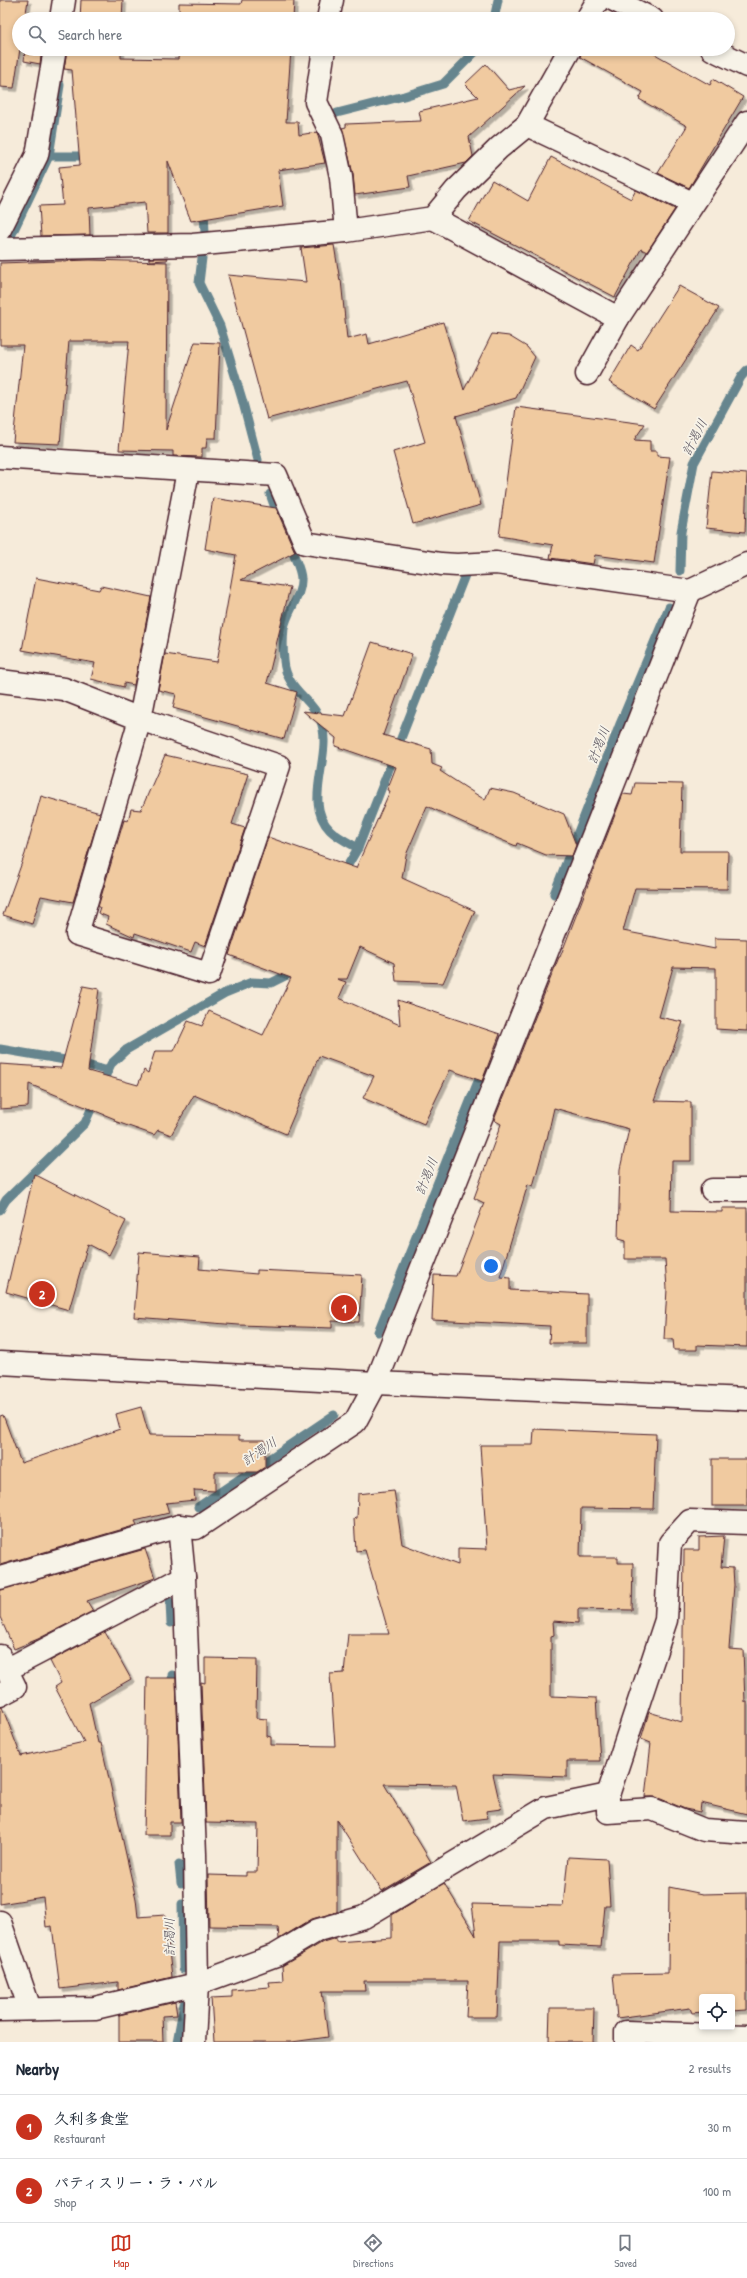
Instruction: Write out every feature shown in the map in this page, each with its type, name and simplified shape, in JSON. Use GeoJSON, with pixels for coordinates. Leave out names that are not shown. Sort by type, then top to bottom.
{"type":"FeatureCollection","features":[{"type":"Feature","properties":{"kind":"street"},"geometry":{"type":"LineString","coordinates":[[62,12],[64,0]]}},
{"type":"Feature","properties":{"kind":"street"},"geometry":{"type":"LineString","coordinates":[[329,12],[332,0]]}},
{"type":"Feature","properties":{"kind":"street"},"geometry":{"type":"LineString","coordinates":[[591,12],[598,0]]}},
{"type":"Feature","properties":{"kind":"street"},"geometry":{"type":"LineString","coordinates":[[614,0],[638,12]]}},
{"type":"Feature","properties":{"kind":"street"},"geometry":{"type":"LineString","coordinates":[[0,229],[37,156],[54,56]]}},
{"type":"Feature","properties":{"kind":"street"},"geometry":{"type":"LineString","coordinates":[[323,56],[316,102],[332,135],[341,177],[346,232]]}},
{"type":"Feature","properties":{"kind":"street"},"geometry":{"type":"LineString","coordinates":[[433,218],[456,190],[499,148],[527,125],[566,56]]}},
{"type":"Feature","properties":{"kind":"street"},"geometry":{"type":"LineString","coordinates":[[726,56],[747,66]]}},
{"type":"Feature","properties":{"kind":"street"},"geometry":{"type":"LineString","coordinates":[[586,374],[618,318],[747,122]]}},
{"type":"Feature","properties":{"kind":"street"},"geometry":{"type":"LineString","coordinates":[[527,125],[692,204]]}},
{"type":"Feature","properties":{"kind":"street"},"geometry":{"type":"LineString","coordinates":[[0,250],[193,245],[346,232],[433,218],[618,318]]}},
{"type":"Feature","properties":{"kind":"street"},"geometry":{"type":"LineString","coordinates":[[0,457],[188,471],[276,475],[305,543],[441,564],[458,565],[496,563],[690,591],[747,564]]}},
{"type":"Feature","properties":{"kind":"street"},"geometry":{"type":"LineString","coordinates":[[0,681],[64,689],[140,720],[279,766],[209,974],[76,934],[140,720],[188,471]]}},
{"type":"Feature","properties":{"kind":"street"},"geometry":{"type":"LineString","coordinates":[[0,1578],[179,1526],[196,1528],[355,1422],[376,1383],[690,591]]}},
{"type":"Feature","properties":{"kind":"street"},"geometry":{"type":"LineString","coordinates":[[712,1190],[747,1190]]}},
{"type":"Feature","properties":{"kind":"street"},"geometry":{"type":"LineString","coordinates":[[0,1362],[376,1383],[747,1399]]}},
{"type":"Feature","properties":{"kind":"street"},"geometry":{"type":"LineString","coordinates":[[747,1523],[690,1521],[670,1542],[666,1620],[608,1795],[608,1812],[652,1809],[704,1830],[747,1833]]}},
{"type":"Feature","properties":{"kind":"street"},"geometry":{"type":"LineString","coordinates":[[179,1526],[184,1577],[195,1854],[197,1984],[194,2042]]}},
{"type":"Feature","properties":{"kind":"street"},"geometry":{"type":"LineString","coordinates":[[0,1696],[15,1687],[3,1663],[184,1577]]}},
{"type":"Feature","properties":{"kind":"street"},"geometry":{"type":"LineString","coordinates":[[0,2010],[95,2008],[197,1984],[276,1955],[318,1930],[364,1917],[546,1808],[608,1795]]}},
{"type":"Feature","properties":{"kind":"street"},"geometry":{"type":"LineString","coordinates":[[0,1922],[30,2009]]}},
{"type":"Feature","properties":{"kind":"street"},"geometry":{"type":"LineString","coordinates":[[626,2042],[626,2032],[747,2036]]}},
{"type":"Feature","properties":{"kind":"building"},"geometry":{"type":"Polygon","coordinates":[[[0,0],[28,0],[26,12],[12,12],[12,56],[19,56],[14,88],[0,87],[0,0]]]}},
{"type":"Feature","properties":{"kind":"building"},"geometry":{"type":"Polygon","coordinates":[[[81,0],[123,0],[122,12],[80,12],[81,0]]]}},
{"type":"Feature","properties":{"kind":"building"},"geometry":{"type":"Polygon","coordinates":[[[242,0],[294,0],[293,12],[179,12],[179,3],[241,4],[242,0]]]}},
{"type":"Feature","properties":{"kind":"building"},"geometry":{"type":"Polygon","coordinates":[[[24,56],[41,56],[40,64],[24,61],[24,56]]]}},
{"type":"Feature","properties":{"kind":"building"},"geometry":{"type":"Polygon","coordinates":[[[66,56],[121,56],[121,58],[178,59],[178,56],[291,56],[286,122],[298,122],[299,135],[317,132],[325,163],[278,170],[283,206],[191,221],[168,161],[168,233],[147,233],[145,202],[89,208],[90,235],[41,236],[39,206],[63,205],[59,167],[80,165],[72,70],[64,69],[66,56]]]}},
{"type":"Feature","properties":{"kind":"building"},"geometry":{"type":"Polygon","coordinates":[[[658,56],[710,85],[713,79],[743,97],[689,188],[658,173],[687,126],[639,99],[643,92],[580,57],[658,56]]]}},
{"type":"Feature","properties":{"kind":"building"},"geometry":{"type":"Polygon","coordinates":[[[486,64],[509,90],[525,86],[469,137],[473,156],[466,163],[408,176],[410,187],[355,195],[353,174],[342,128],[346,127],[346,124],[421,121],[419,111],[478,97],[465,84],[486,64]]]}},
{"type":"Feature","properties":{"kind":"building"},"geometry":{"type":"Polygon","coordinates":[[[551,157],[631,199],[636,190],[675,209],[647,252],[641,249],[615,297],[469,221],[492,180],[528,201],[551,157]]]}},
{"type":"Feature","properties":{"kind":"building"},"geometry":{"type":"Polygon","coordinates":[[[334,245],[340,281],[341,280],[347,339],[367,334],[369,344],[443,322],[464,390],[492,334],[509,336],[527,347],[535,357],[516,398],[456,416],[481,505],[413,524],[393,452],[425,442],[407,381],[267,419],[228,275],[306,282],[301,248],[334,245]]]}},
{"type":"Feature","properties":{"kind":"building"},"geometry":{"type":"Polygon","coordinates":[[[149,258],[168,258],[167,260],[149,261],[149,258]]]}},
{"type":"Feature","properties":{"kind":"building"},"geometry":{"type":"Polygon","coordinates":[[[90,260],[167,262],[166,430],[195,342],[220,343],[216,438],[207,438],[206,448],[202,448],[202,457],[173,456],[173,451],[119,450],[129,341],[69,341],[60,444],[13,442],[23,345],[0,345],[0,263],[90,260]]]}},
{"type":"Feature","properties":{"kind":"building"},"geometry":{"type":"Polygon","coordinates":[[[679,286],[719,308],[654,409],[609,382],[631,345],[638,350],[679,286]]]}},
{"type":"Feature","properties":{"kind":"building"},"geometry":{"type":"Polygon","coordinates":[[[516,407],[645,424],[634,440],[650,441],[650,451],[657,451],[657,456],[670,457],[654,563],[595,555],[593,564],[550,558],[553,545],[499,536],[516,407]]]}},
{"type":"Feature","properties":{"kind":"building"},"geometry":{"type":"Polygon","coordinates":[[[712,471],[747,474],[745,532],[706,528],[712,471]]]}},
{"type":"Feature","properties":{"kind":"building"},"geometry":{"type":"Polygon","coordinates":[[[213,498],[276,508],[295,552],[241,580],[290,587],[267,683],[297,692],[284,739],[173,708],[176,694],[158,690],[165,654],[217,662],[236,555],[205,549],[213,498]]]}},
{"type":"Feature","properties":{"kind":"building"},"geometry":{"type":"Polygon","coordinates":[[[36,578],[99,590],[101,586],[151,597],[134,685],[124,683],[124,687],[91,679],[95,663],[22,650],[36,578]]]}},
{"type":"Feature","properties":{"kind":"building"},"geometry":{"type":"Polygon","coordinates":[[[372,642],[412,654],[383,735],[431,749],[432,764],[442,768],[440,771],[485,800],[490,788],[514,793],[564,814],[576,845],[572,856],[546,855],[517,843],[516,846],[499,839],[427,806],[406,855],[402,878],[475,911],[443,983],[396,981],[394,963],[360,947],[347,979],[337,979],[346,982],[339,998],[400,1025],[398,1000],[500,1034],[482,1081],[450,1070],[424,1124],[363,1098],[374,1076],[319,1056],[286,1134],[194,1095],[171,1135],[158,1130],[154,1135],[114,1121],[115,1119],[29,1084],[28,1107],[0,1109],[0,1064],[61,1068],[83,986],[99,989],[88,1071],[138,1085],[144,1070],[148,1073],[155,1051],[174,1051],[188,1021],[202,1026],[209,1011],[263,1035],[291,978],[229,955],[268,837],[356,868],[390,791],[387,790],[396,767],[335,746],[336,738],[303,711],[345,716],[372,642]]]}},
{"type":"Feature","properties":{"kind":"building"},"geometry":{"type":"Polygon","coordinates":[[[165,755],[248,774],[232,824],[245,828],[205,946],[195,942],[191,952],[135,933],[134,937],[106,924],[108,917],[98,913],[100,907],[98,907],[124,820],[128,821],[131,809],[141,810],[165,755]]]}},
{"type":"Feature","properties":{"kind":"building"},"geometry":{"type":"Polygon","coordinates":[[[635,783],[682,784],[680,851],[728,851],[727,889],[635,888],[623,931],[715,949],[715,938],[747,939],[747,1031],[716,1029],[716,968],[673,967],[659,1017],[683,1022],[654,1101],[691,1102],[691,1161],[672,1161],[671,1211],[722,1212],[722,1208],[747,1208],[747,1347],[697,1345],[697,1350],[674,1350],[673,1339],[664,1339],[667,1289],[665,1259],[625,1259],[625,1241],[618,1239],[620,1169],[629,1129],[554,1108],[547,1139],[533,1186],[528,1184],[500,1277],[510,1278],[510,1290],[587,1294],[587,1343],[549,1343],[550,1326],[432,1320],[434,1275],[456,1276],[484,1203],[474,1198],[501,1124],[494,1120],[560,957],[623,794],[632,795],[635,783]]]}},
{"type":"Feature","properties":{"kind":"building"},"geometry":{"type":"Polygon","coordinates":[[[41,796],[100,813],[73,902],[41,896],[32,924],[3,915],[25,854],[41,796]]]}},
{"type":"Feature","properties":{"kind":"building"},"geometry":{"type":"Polygon","coordinates":[[[34,1174],[126,1221],[109,1255],[88,1244],[69,1310],[6,1292],[34,1174]]]}},
{"type":"Feature","properties":{"kind":"building"},"geometry":{"type":"Polygon","coordinates":[[[139,1252],[200,1257],[199,1269],[257,1274],[257,1270],[362,1275],[359,1322],[332,1321],[332,1328],[239,1325],[134,1317],[139,1252]]]}},
{"type":"Feature","properties":{"kind":"building"},"geometry":{"type":"Polygon","coordinates":[[[141,1407],[149,1435],[239,1436],[239,1440],[265,1440],[265,1467],[257,1472],[215,1472],[215,1491],[194,1490],[195,1500],[166,1503],[169,1513],[135,1521],[137,1525],[0,1565],[0,1416],[3,1415],[21,1463],[120,1429],[116,1414],[141,1407]]]}},
{"type":"Feature","properties":{"kind":"building"},"geometry":{"type":"Polygon","coordinates":[[[534,1429],[656,1434],[653,1509],[581,1508],[580,1557],[618,1557],[618,1563],[633,1563],[632,1610],[578,1609],[578,1623],[553,1621],[554,1635],[551,1636],[551,1696],[596,1698],[600,1761],[567,1761],[567,1777],[493,1774],[501,1809],[486,1811],[487,1818],[463,1821],[456,1785],[384,1784],[431,1862],[382,1891],[337,1820],[337,1912],[312,1919],[279,1939],[278,1927],[209,1926],[208,1875],[246,1876],[246,1872],[257,1872],[258,1824],[206,1823],[201,1682],[205,1683],[205,1658],[257,1659],[256,1718],[267,1719],[267,1736],[271,1737],[271,1745],[335,1746],[330,1674],[344,1673],[348,1634],[389,1634],[365,1550],[356,1551],[354,1519],[357,1518],[358,1494],[394,1490],[402,1544],[458,1565],[458,1548],[487,1549],[480,1445],[533,1445],[534,1429]]]}},
{"type":"Feature","properties":{"kind":"building"},"geometry":{"type":"Polygon","coordinates":[[[712,1459],[747,1459],[747,1506],[712,1506],[712,1459]]]}},
{"type":"Feature","properties":{"kind":"building"},"geometry":{"type":"Polygon","coordinates":[[[724,1536],[721,1567],[733,1568],[734,1585],[729,1649],[743,1650],[745,1702],[747,1702],[747,1814],[701,1803],[700,1812],[685,1809],[656,1797],[645,1797],[651,1743],[641,1739],[649,1712],[682,1722],[684,1550],[699,1550],[699,1537],[724,1536]]]}},
{"type":"Feature","properties":{"kind":"building"},"geometry":{"type":"Polygon","coordinates":[[[145,1549],[155,1578],[87,1601],[93,1611],[38,1639],[14,1649],[0,1617],[0,1590],[145,1549]]]}},
{"type":"Feature","properties":{"kind":"building"},"geometry":{"type":"Polygon","coordinates":[[[105,1632],[131,1679],[89,1703],[98,1743],[101,1743],[136,1899],[138,1917],[165,1915],[172,1977],[118,1990],[118,1982],[60,1989],[52,1926],[46,1927],[43,1897],[0,1904],[0,1707],[2,1707],[21,1756],[84,1742],[55,1687],[61,1683],[50,1661],[105,1632]]]}},
{"type":"Feature","properties":{"kind":"building"},"geometry":{"type":"Polygon","coordinates":[[[147,1678],[176,1678],[181,1822],[170,1822],[170,1835],[144,1835],[147,1678]]]}},
{"type":"Feature","properties":{"kind":"building"},"geometry":{"type":"Polygon","coordinates":[[[568,1857],[607,1859],[610,1906],[605,1906],[601,1947],[559,1945],[559,1941],[500,1941],[497,2017],[466,2017],[468,1981],[364,1981],[365,1991],[322,1991],[328,2037],[292,2042],[214,2042],[211,1998],[232,1997],[232,1990],[270,1987],[269,1982],[283,1981],[282,1966],[323,1942],[336,1938],[336,1942],[392,1938],[392,1915],[444,1883],[476,1936],[472,1904],[563,1906],[568,1857]]]}},
{"type":"Feature","properties":{"kind":"building"},"geometry":{"type":"Polygon","coordinates":[[[669,1887],[703,1894],[747,1893],[747,2010],[735,2011],[735,1994],[699,1994],[699,2012],[692,2013],[690,2008],[617,2018],[613,1974],[668,1973],[669,1887]]]}},
{"type":"Feature","properties":{"kind":"building"},"geometry":{"type":"Polygon","coordinates":[[[175,2002],[177,2015],[162,2016],[163,2042],[119,2042],[119,2015],[175,2002]]]}},
{"type":"Feature","properties":{"kind":"building"},"geometry":{"type":"Polygon","coordinates":[[[550,2008],[594,2008],[593,2042],[549,2042],[550,2008]]]}},
{"type":"Feature","properties":{"kind":"waterway"},"geometry":{"type":"LineString","coordinates":[[495,12],[498,0]]}},
{"type":"Feature","properties":{"kind":"waterway"},"geometry":{"type":"LineString","coordinates":[[337,113],[404,96],[443,84],[471,56]]}},
{"type":"Feature","properties":{"kind":"waterway"},"geometry":{"type":"LineString","coordinates":[[11,236],[49,156],[60,85]]}},
{"type":"Feature","properties":{"kind":"waterway"},"geometry":{"type":"LineString","coordinates":[[49,156],[91,156]]}},
{"type":"Feature","properties":{"kind":"waterway"},"geometry":{"type":"LineString","coordinates":[[204,207],[205,234]]}},
{"type":"Feature","properties":{"kind":"waterway"},"geometry":{"type":"LineString","coordinates":[[202,258],[199,283],[220,326],[242,399],[258,460]]}},
{"type":"Feature","properties":{"kind":"waterway","name":"計渇川"},"geometry":{"type":"LineString","coordinates":[[680,571],[681,532],[694,463],[741,377],[747,370]]}},
{"type":"Feature","properties":{"kind":"waterway"},"geometry":{"type":"LineString","coordinates":[[270,494],[279,519]]}},
{"type":"Feature","properties":{"kind":"waterway"},"geometry":{"type":"LineString","coordinates":[[293,553],[300,573],[301,585],[284,628],[284,661],[289,679],[316,712],[320,719],[324,733],[324,747],[318,791],[318,805],[322,818],[333,833],[358,848],[342,875]]}},
{"type":"Feature","properties":{"kind":"waterway"},"geometry":{"type":"LineString","coordinates":[[358,848],[465,575]]}},
{"type":"Feature","properties":{"kind":"waterway","name":"計渇川"},"geometry":{"type":"LineString","coordinates":[[554,894],[620,724],[669,607]]}},
{"type":"Feature","properties":{"kind":"waterway"},"geometry":{"type":"LineString","coordinates":[[101,1086],[111,1064],[126,1050],[225,993],[252,982],[271,983],[287,975],[291,966]]}},
{"type":"Feature","properties":{"kind":"waterway"},"geometry":{"type":"LineString","coordinates":[[0,1049],[77,1062],[108,1071]]}},
{"type":"Feature","properties":{"kind":"waterway","name":"計渇川"},"geometry":{"type":"LineString","coordinates":[[378,1332],[483,1069]]}},
{"type":"Feature","properties":{"kind":"waterway"},"geometry":{"type":"LineString","coordinates":[[0,1210],[6,1200],[85,1123],[96,1098]]}},
{"type":"Feature","properties":{"kind":"waterway","name":"計渇川"},"geometry":{"type":"LineString","coordinates":[[198,1507],[334,1415]]}},
{"type":"Feature","properties":{"kind":"waterway","name":"計渇川"},"geometry":{"type":"LineString","coordinates":[[170,1602],[171,1623]]}},
{"type":"Feature","properties":{"kind":"waterway","name":"計渇川"},"geometry":{"type":"LineString","coordinates":[[172,1675],[173,1690]]}},
{"type":"Feature","properties":{"kind":"waterway","name":"計渇川"},"geometry":{"type":"LineString","coordinates":[[179,1864],[181,1883]]}},
{"type":"Feature","properties":{"kind":"waterway","name":"計渇川"},"geometry":{"type":"LineString","coordinates":[[182,1904],[183,1969]]}},
{"type":"Feature","properties":{"kind":"waterway","name":"計渇川"},"geometry":{"type":"LineString","coordinates":[[177,2042],[184,2004]]}},
{"type":"Feature","properties":{"kind":"place","name":"パティスリー・ラ・バル"},"geometry":{"type":"Point","coordinates":[42,1294]}},
{"type":"Feature","properties":{"kind":"place","name":"久利多食堂"},"geometry":{"type":"Point","coordinates":[344,1308]}}]}
